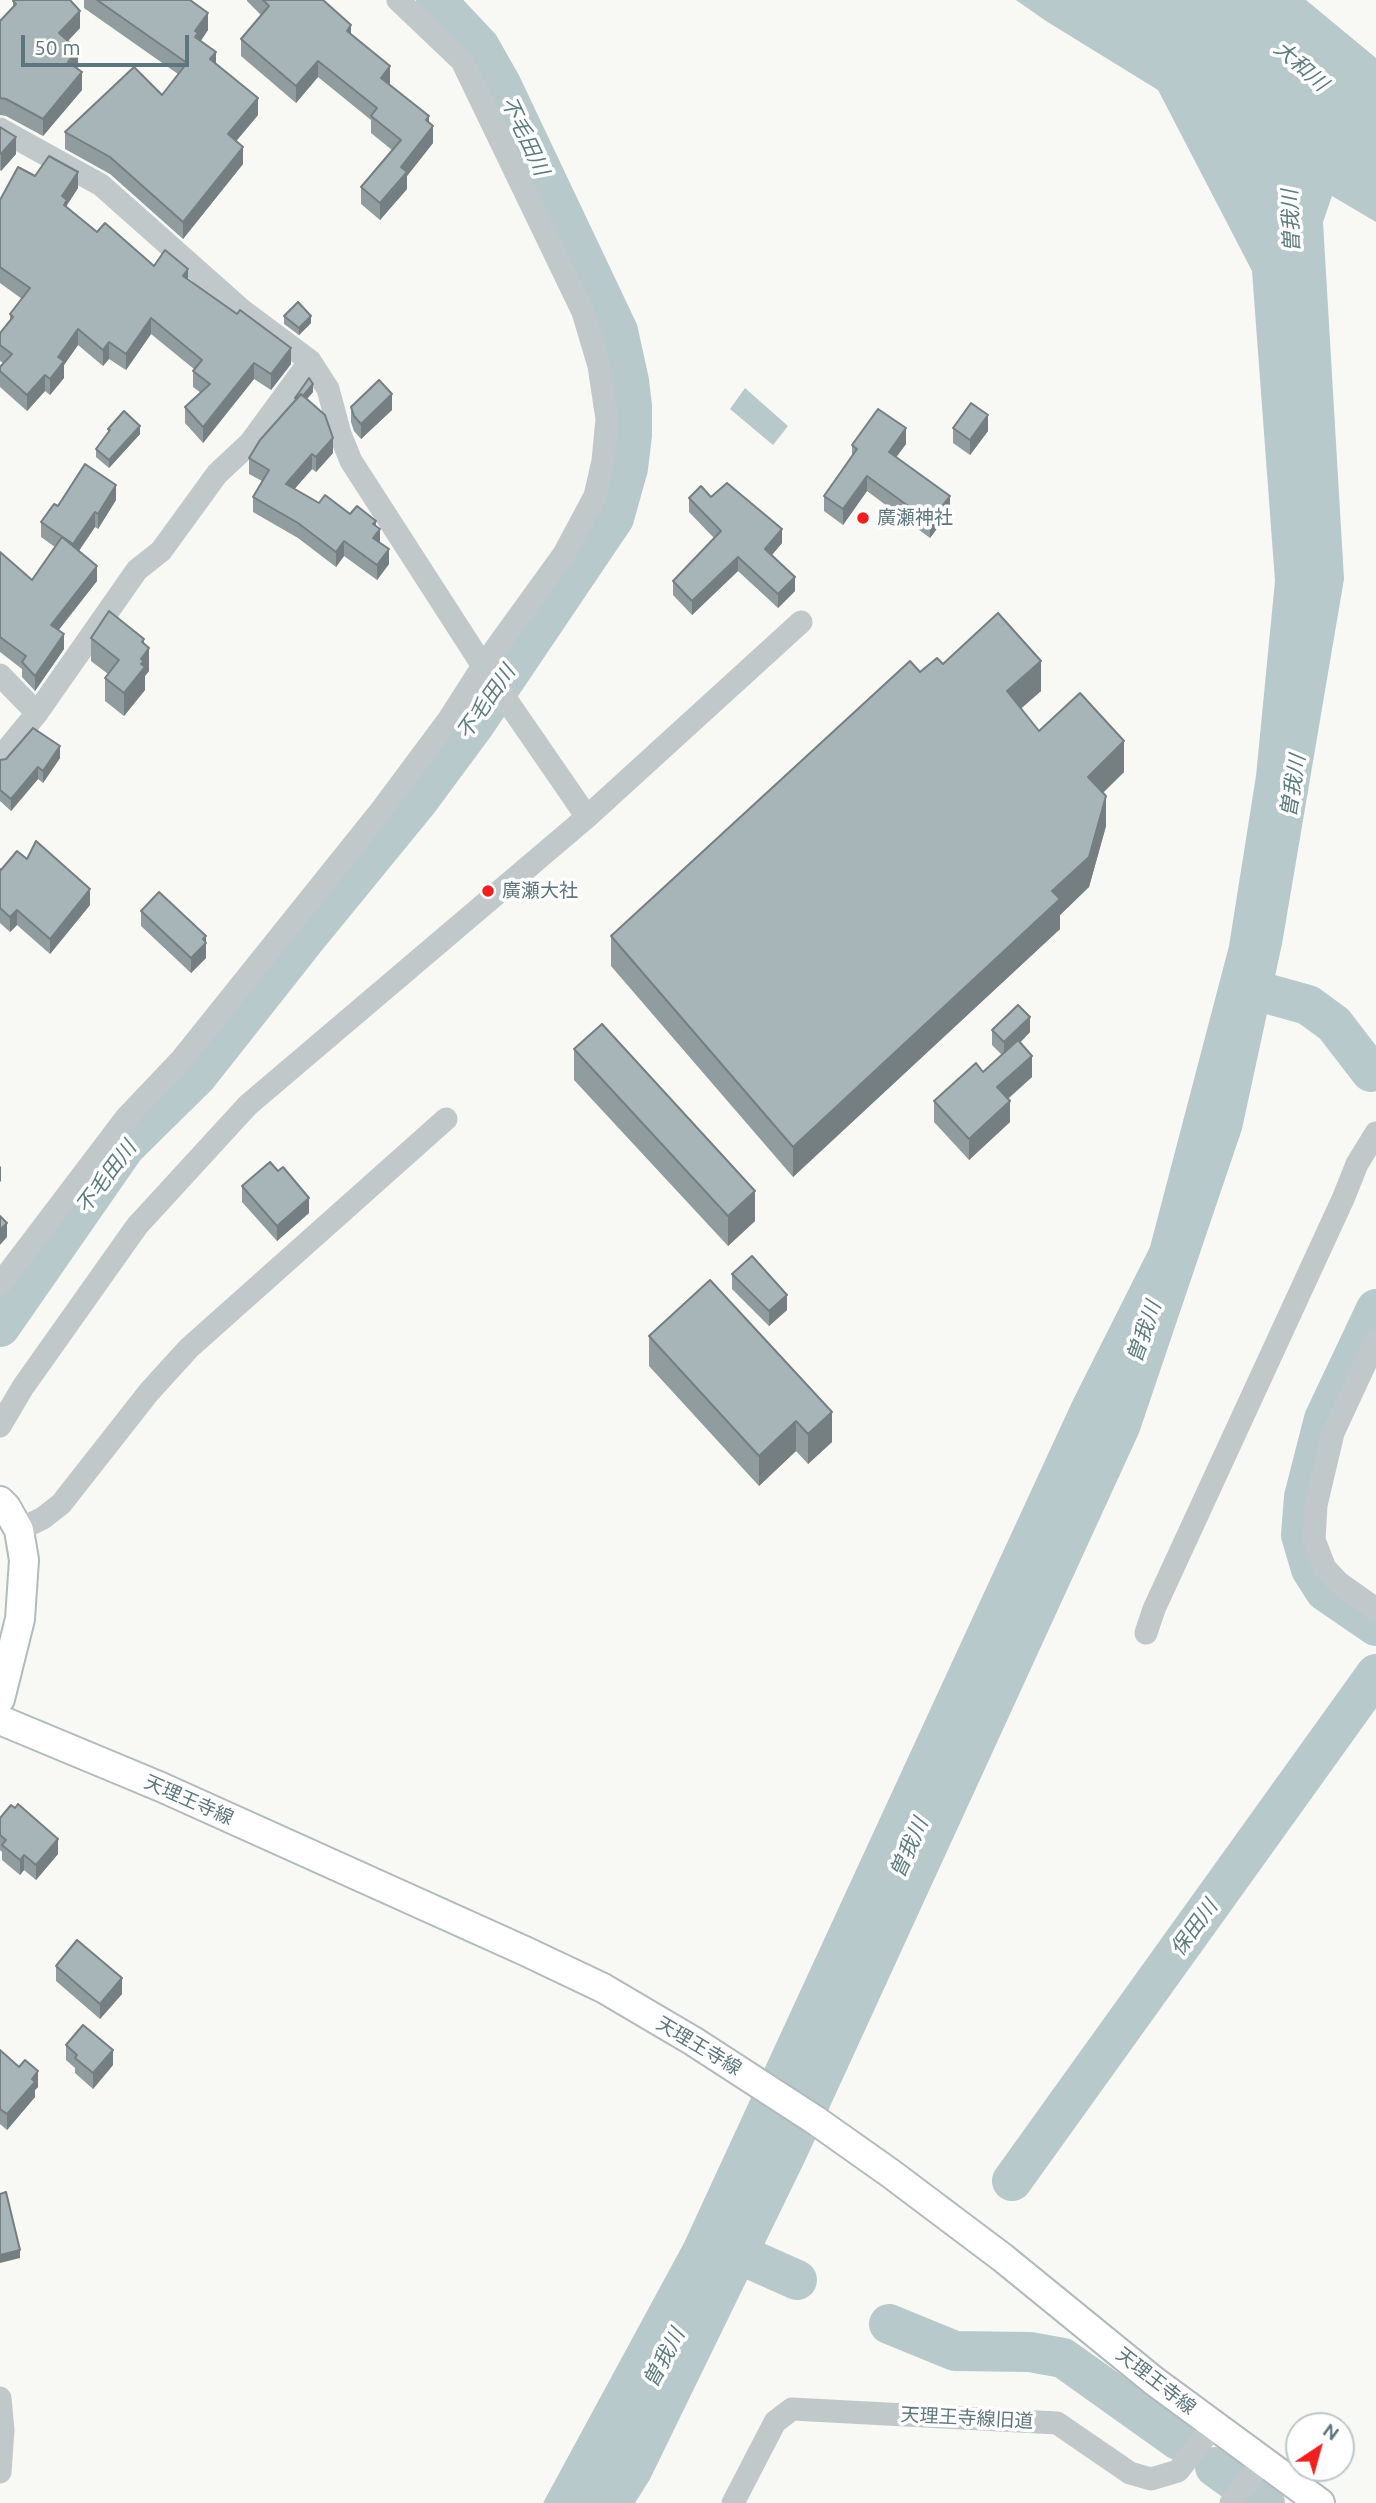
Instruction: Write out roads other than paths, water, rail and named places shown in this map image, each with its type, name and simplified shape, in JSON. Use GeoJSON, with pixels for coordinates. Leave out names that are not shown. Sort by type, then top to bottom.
{"type":"FeatureCollection","features":[{"type":"Feature","properties":{"kind":"main road"},"geometry":{"type":"LineString","coordinates":[[0,1501],[19,1530],[24,1560],[22,1600],[13,1652],[0,1699]]}},
{"type":"Feature","properties":{"kind":"main road","name":"天理王寺線"},"geometry":{"type":"LineString","coordinates":[[0,1720],[161,1787],[524,1951],[603,1988],[693,2041],[815,2120],[890,2173],[1003,2258],[1154,2381],[1320,2503]]}},
{"type":"Feature","properties":{"kind":"street"},"geometry":{"type":"LineString","coordinates":[[0,1283],[126,1118],[181,1060],[379,813],[449,719],[483,666],[564,554],[596,496],[607,419],[599,366],[583,312],[462,61],[398,0]]}},
{"type":"Feature","properties":{"kind":"street"},"geometry":{"type":"LineString","coordinates":[[0,129],[101,185],[243,311],[310,361],[328,389],[340,434],[351,461],[483,666],[587,817]]}},
{"type":"Feature","properties":{"kind":"street"},"geometry":{"type":"LineString","coordinates":[[0,758],[37,713],[137,570],[161,551],[217,474],[250,443],[310,361]]}},
{"type":"Feature","properties":{"kind":"street"},"geometry":{"type":"LineString","coordinates":[[0,1426],[23,1387],[137,1226],[248,1105],[587,817],[801,622]]}},
{"type":"Feature","properties":{"kind":"street"},"geometry":{"type":"LineString","coordinates":[[0,675],[37,713]]}},
{"type":"Feature","properties":{"kind":"street"},"geometry":{"type":"LineString","coordinates":[[19,1530],[43,1518],[61,1504],[149,1392],[189,1348],[446,1119]]}},
{"type":"Feature","properties":{"kind":"street"},"geometry":{"type":"LineString","coordinates":[[1146,1633],[1154,1609],[1357,1164],[1376,1133]]}},
{"type":"Feature","properties":{"kind":"street"},"geometry":{"type":"LineString","coordinates":[[1376,1340],[1333,1433],[1316,1505],[1314,1540],[1325,1568],[1339,1583],[1376,1609]]}},
{"type":"Feature","properties":{"kind":"street"},"geometry":{"type":"LineString","coordinates":[[0,2398],[1,2465]]}},
{"type":"Feature","properties":{"kind":"street","name":"天理王寺線旧道"},"geometry":{"type":"LineString","coordinates":[[733,2503],[775,2422],[792,2409],[1057,2423],[1130,2473],[1151,2479],[1178,2472],[1214,2425]]}},
{"type":"Feature","properties":{"kind":"street"},"geometry":{"type":"LineString","coordinates":[[1231,2503],[1262,2462]]}},
{"type":"Feature","properties":{"kind":"water"},"geometry":{"type":"Polygon","coordinates":[[[1016,0],[1306,0],[1376,58],[1376,222],[1332,196],[1323,222],[1344,579],[1282,944],[1242,1129],[1139,1433],[804,2163],[650,2479],[635,2503],[543,2503],[684,2243],[1073,1400],[1150,1247],[1229,946],[1256,776],[1275,581],[1252,271],[1158,90],[1016,0]]]}},
{"type":"Feature","properties":{"kind":"water"},"geometry":{"type":"Polygon","coordinates":[[[745,388],[788,426],[773,445],[730,409],[745,388]]]}},
{"type":"Feature","properties":{"kind":"waterway","name":"不毛田川"},"geometry":{"type":"LineString","coordinates":[[0,1327],[125,1147],[197,1076],[418,801],[475,724],[614,518],[628,468],[632,435],[629,381],[618,331],[501,84],[480,47],[436,0]]}},
{"type":"Feature","properties":{"kind":"waterway","name":"保田川"},"geometry":{"type":"LineString","coordinates":[[1247,988],[1308,1005],[1334,1024],[1371,1072]]}},
{"type":"Feature","properties":{"kind":"waterway","name":"保田川"},"geometry":{"type":"LineString","coordinates":[[1376,1309],[1324,1419],[1304,1497],[1301,1535],[1311,1569],[1325,1591],[1376,1626]]}},
{"type":"Feature","properties":{"kind":"waterway","name":"保田川"},"geometry":{"type":"LineString","coordinates":[[1012,2181],[1376,1674]]}},
{"type":"Feature","properties":{"kind":"waterway","name":"保田川"},"geometry":{"type":"LineString","coordinates":[[723,2247],[797,2280]]}},
{"type":"Feature","properties":{"kind":"waterway","name":"保田川"},"geometry":{"type":"LineString","coordinates":[[889,2324],[955,2351],[1030,2352],[1063,2358],[1178,2440]]}},
{"type":"Feature","properties":{"kind":"waterway","name":"保田川"},"geometry":{"type":"LineString","coordinates":[[1215,2467],[1265,2503]]}},
{"type":"Feature","properties":{"kind":"place","name":"廣瀬神社"},"geometry":{"type":"Point","coordinates":[863,518]}},
{"type":"Feature","properties":{"kind":"place","name":"廣瀬大社"},"geometry":{"type":"Point","coordinates":[488,891]}},
{"type":"Feature","properties":{"kind":"water label","name":"大和川"},"geometry":{"type":"Point","coordinates":[1301,66]}},
{"type":"Feature","properties":{"kind":"water label","name":"曽我川"},"geometry":{"type":"Point","coordinates":[1291,221]}},
{"type":"Feature","properties":{"kind":"water label","name":"曽我川"},"geometry":{"type":"Point","coordinates":[1293,786]}},
{"type":"Feature","properties":{"kind":"water label","name":"曽我川"},"geometry":{"type":"Point","coordinates":[1144,1332]}},
{"type":"Feature","properties":{"kind":"water label","name":"曽我川"},"geometry":{"type":"Point","coordinates":[909,1848]}},
{"type":"Feature","properties":{"kind":"water label","name":"曽我川"},"geometry":{"type":"Point","coordinates":[664,2358]}}]}
